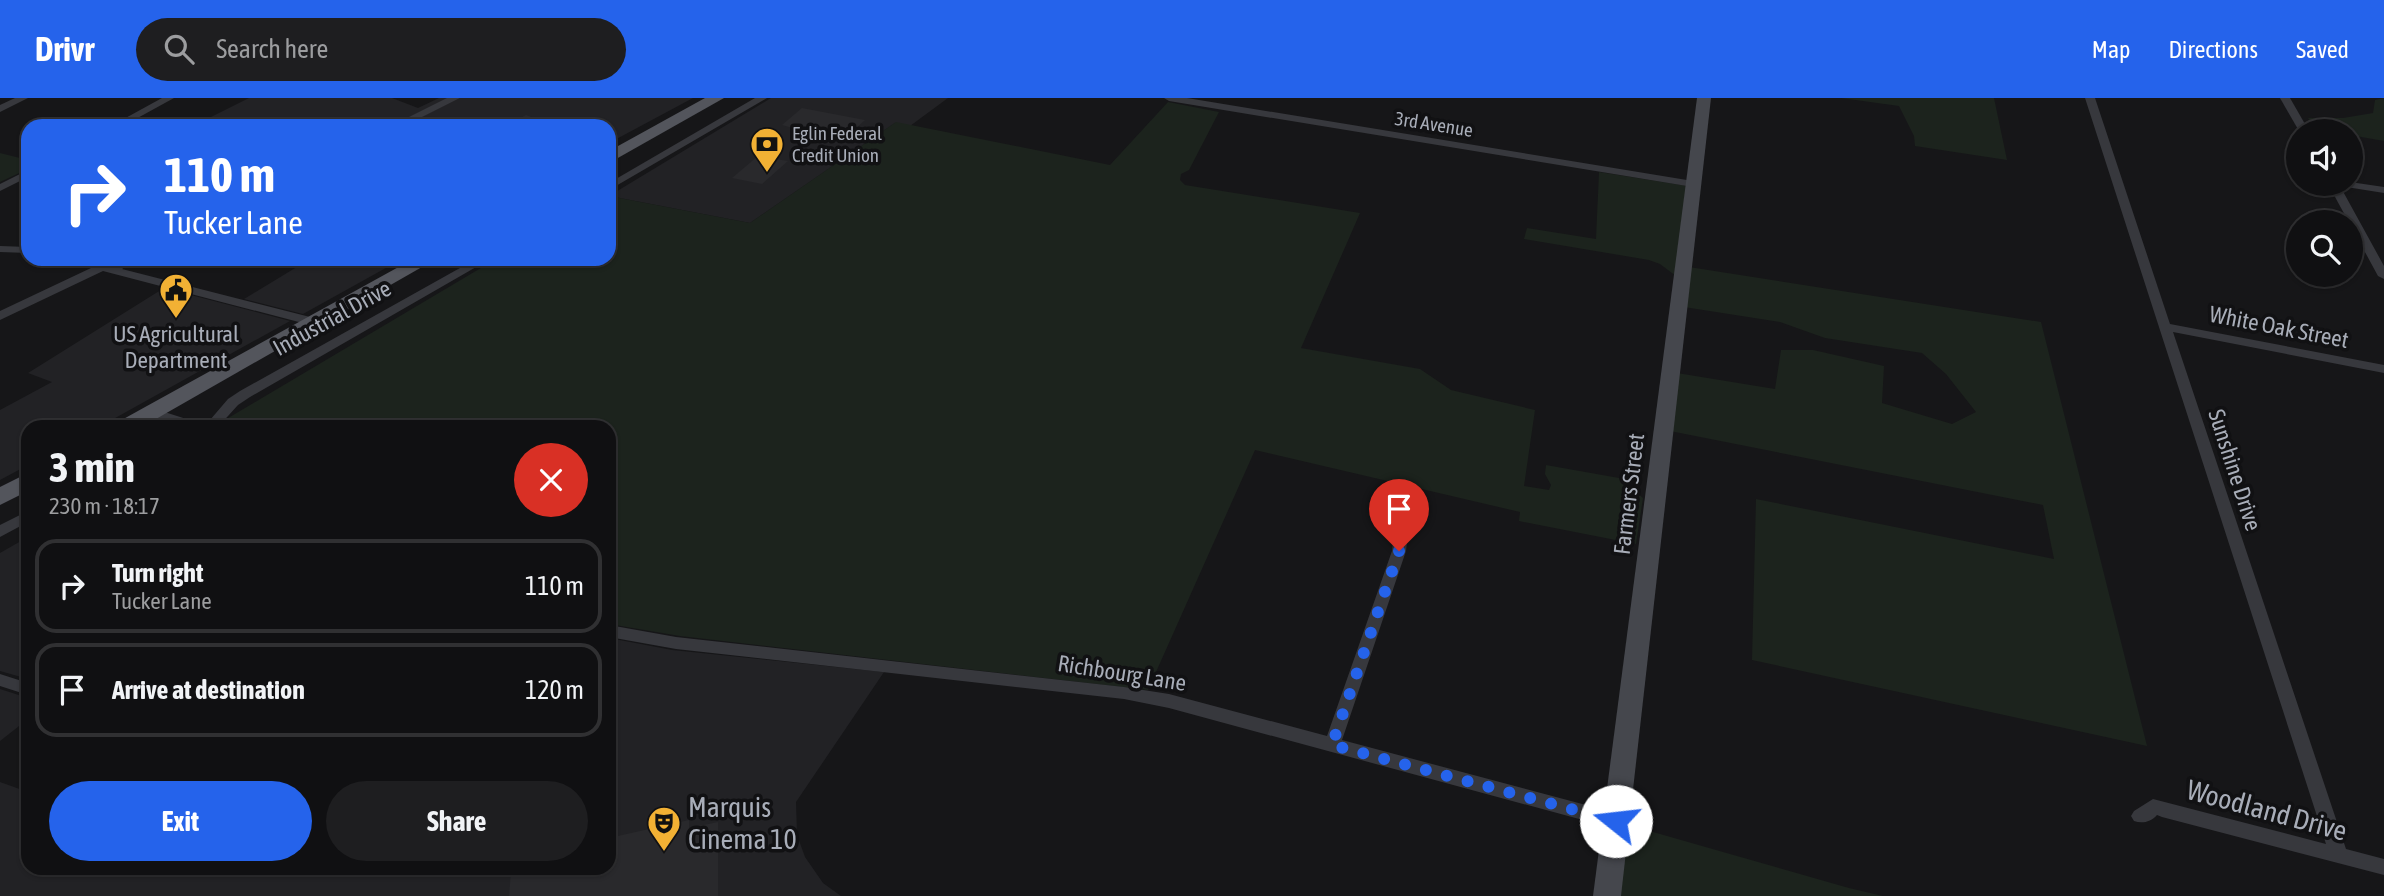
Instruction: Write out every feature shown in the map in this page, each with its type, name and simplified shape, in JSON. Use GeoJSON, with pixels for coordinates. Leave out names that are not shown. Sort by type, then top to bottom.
{"type":"FeatureCollection","features":[{"type":"Feature","properties":{"kind":"main road"},"geometry":{"type":"LineString","coordinates":[[616,154],[716,98]]}},
{"type":"Feature","properties":{"kind":"main road"},"geometry":{"type":"LineString","coordinates":[[145,420],[314,321],[414,266]]}},
{"type":"Feature","properties":{"kind":"main road"},"geometry":{"type":"LineString","coordinates":[[0,497],[21,485]]}},
{"type":"Feature","properties":{"kind":"street"},"geometry":{"type":"LineString","coordinates":[[0,109],[23,98]]}},
{"type":"Feature","properties":{"kind":"street"},"geometry":{"type":"LineString","coordinates":[[129,119],[169,98]]}},
{"type":"Feature","properties":{"kind":"street"},"geometry":{"type":"LineString","coordinates":[[411,119],[455,98]]}},
{"type":"Feature","properties":{"kind":"street"},"geometry":{"type":"LineString","coordinates":[[616,183],[762,98]]}},
{"type":"Feature","properties":{"kind":"street","name":"3rd Avenue"},"geometry":{"type":"LineString","coordinates":[[1169,98],[1693,184]]}},
{"type":"Feature","properties":{"kind":"street","name":"Farmers Street"},"geometry":{"type":"LineString","coordinates":[[1607,896],[1704,98]]}},
{"type":"Feature","properties":{"kind":"street","name":"Sunshine Drive"},"geometry":{"type":"LineString","coordinates":[[2090,98],[2339,856]]}},
{"type":"Feature","properties":{"kind":"street"},"geometry":{"type":"LineString","coordinates":[[2285,98],[2297,119]]}},
{"type":"Feature","properties":{"kind":"street"},"geometry":{"type":"LineString","coordinates":[[0,188],[21,177]]}},
{"type":"Feature","properties":{"kind":"street"},"geometry":{"type":"LineString","coordinates":[[2363,187],[2384,190]]}},
{"type":"Feature","properties":{"kind":"street"},"geometry":{"type":"LineString","coordinates":[[2340,196],[2384,276]]}},
{"type":"Feature","properties":{"kind":"street"},"geometry":{"type":"LineString","coordinates":[[0,249],[21,250]]}},
{"type":"Feature","properties":{"kind":"street"},"geometry":{"type":"LineString","coordinates":[[99,266],[314,321]]}},
{"type":"Feature","properties":{"kind":"street"},"geometry":{"type":"LineString","coordinates":[[0,316],[112,266]]}},
{"type":"Feature","properties":{"kind":"street","name":"Industrial Drive"},"geometry":{"type":"LineString","coordinates":[[217,420],[233,402],[245,394],[472,266]]}},
{"type":"Feature","properties":{"kind":"street","name":"White Oak Street"},"geometry":{"type":"LineString","coordinates":[[2166,327],[2384,369]]}},
{"type":"Feature","properties":{"kind":"street"},"geometry":{"type":"LineString","coordinates":[[1332,745],[1399,551],[1402,524],[1393,507]]}},
{"type":"Feature","properties":{"kind":"street"},"geometry":{"type":"LineString","coordinates":[[0,532],[21,520]]}},
{"type":"Feature","properties":{"kind":"street","name":"Richbourg Lane"},"geometry":{"type":"LineString","coordinates":[[616,632],[703,646],[1124,693],[1169,701],[1616,821]]}},
{"type":"Feature","properties":{"kind":"street"},"geometry":{"type":"LineString","coordinates":[[0,680],[21,687]]}},
{"type":"Feature","properties":{"kind":"street","name":"Woodland Drive"},"geometry":{"type":"LineString","coordinates":[[2140,816],[2147,814],[2153,807],[2384,867]]}},
{"type":"Feature","properties":{"kind":"shaded area"},"geometry":{"type":"Polygon","coordinates":[[[249,98],[392,98],[418,108],[439,98],[450,98],[406,119],[207,119],[249,98]]]}},
{"type":"Feature","properties":{"kind":"shaded area"},"geometry":{"type":"Polygon","coordinates":[[[460,98],[693,98],[616,139],[616,119],[416,119],[460,98]]]}},
{"type":"Feature","properties":{"kind":"shaded area"},"geometry":{"type":"Polygon","coordinates":[[[771,98],[948,98],[910,126],[895,123],[750,223],[616,197],[616,192],[771,98]]]}},
{"type":"Feature","properties":{"kind":"shaded area"},"geometry":{"type":"Polygon","coordinates":[[[1841,98],[1994,98],[2007,160],[1915,146],[1914,136],[1899,106],[1841,98]]]}},
{"type":"Feature","properties":{"kind":"shaded area"},"geometry":{"type":"Polygon","coordinates":[[[2384,98],[2384,141],[2363,137],[2363,119],[2308,118],[2343,118],[2373,113],[2375,100],[2384,98]]]}},
{"type":"Feature","properties":{"kind":"shaded area"},"geometry":{"type":"Polygon","coordinates":[[[1168,102],[1219,112],[1189,170],[1181,174],[1180,180],[1185,185],[1360,213],[1301,348],[1420,369],[1451,390],[1535,410],[1524,486],[1549,490],[1551,485],[1545,474],[1546,465],[1619,478],[1643,498],[1636,544],[1519,521],[1520,512],[1255,450],[1148,690],[680,636],[616,625],[616,420],[225,420],[484,266],[616,266],[616,197],[750,223],[896,122],[1110,165],[1168,102]]]}},
{"type":"Feature","properties":{"kind":"shaded area"},"geometry":{"type":"Polygon","coordinates":[[[0,153],[21,158],[21,172],[0,182],[0,153]]]}},
{"type":"Feature","properties":{"kind":"shaded area"},"geometry":{"type":"Polygon","coordinates":[[[1599,172],[1688,186],[1676,276],[1660,264],[1649,260],[1524,239],[1527,228],[1596,239],[1599,172]]]}},
{"type":"Feature","properties":{"kind":"shaded area"},"geometry":{"type":"Polygon","coordinates":[[[298,266],[389,266],[303,314],[244,299],[298,266]]]}},
{"type":"Feature","properties":{"kind":"shaded area"},"geometry":{"type":"Polygon","coordinates":[[[1689,267],[2041,322],[2147,746],[1752,660],[1756,499],[2054,559],[2043,505],[1670,431],[1677,373],[1775,389],[1781,350],[1813,350],[1884,366],[1882,403],[1952,424],[1976,412],[1946,374],[1922,353],[1825,338],[1780,322],[1684,307],[1689,267]]]}},
{"type":"Feature","properties":{"kind":"shaded area"},"geometry":{"type":"Polygon","coordinates":[[[164,288],[290,321],[112,420],[21,420],[21,469],[0,480],[0,410],[52,382],[28,373],[164,288]]]}},
{"type":"Feature","properties":{"kind":"shaded area"},"geometry":{"type":"Polygon","coordinates":[[[21,541],[21,677],[0,671],[0,553],[21,541]]]}},
{"type":"Feature","properties":{"kind":"shaded area"},"geometry":{"type":"Polygon","coordinates":[[[616,639],[672,650],[884,672],[796,802],[797,835],[805,857],[823,883],[841,896],[0,896],[0,782],[21,790],[21,875],[616,875],[616,639]]]}},
{"type":"Feature","properties":{"kind":"shaded area"},"geometry":{"type":"Polygon","coordinates":[[[0,689],[21,696],[21,724],[0,741],[0,689]]]}},
{"type":"Feature","properties":{"kind":"shaded area"},"geometry":{"type":"Polygon","coordinates":[[[1625,824],[1849,888],[1883,896],[1616,896],[1625,824]]]}},
{"type":"Feature","properties":{"kind":"building"},"geometry":{"type":"Polygon","coordinates":[[[802,108],[865,120],[846,137],[837,135],[832,139],[782,125],[802,108]]]}},
{"type":"Feature","properties":{"kind":"building"},"geometry":{"type":"Polygon","coordinates":[[[526,115],[536,119],[518,119],[526,115]]]}},
{"type":"Feature","properties":{"kind":"building","name":"Eglin Federal Credit Union"},"geometry":{"type":"Polygon","coordinates":[[[758,156],[788,161],[762,184],[732,178],[758,156]]]}},
{"type":"Feature","properties":{"kind":"building","name":"Marquis Cinema 10"},"geometry":{"type":"Polygon","coordinates":[[[689,820],[689,828],[718,822],[718,896],[509,896],[511,875],[616,875],[616,836],[689,820]]]}},
{"type":"Feature","properties":{"kind":"place","name":"Eglin Federal Credit Union"},"geometry":{"type":"Point","coordinates":[767,174]}},
{"type":"Feature","properties":{"kind":"place","name":"US Agricultural Department"},"geometry":{"type":"Point","coordinates":[176,320]}},
{"type":"Feature","properties":{"kind":"place","name":"Marquis Cinema 10"},"geometry":{"type":"Point","coordinates":[664,853]}},
{"type":"Feature","properties":{"kind":"route"},"geometry":{"type":"LineString","coordinates":[[1399,551],[1332,745],[1471,780],[1616,821]]}}]}
